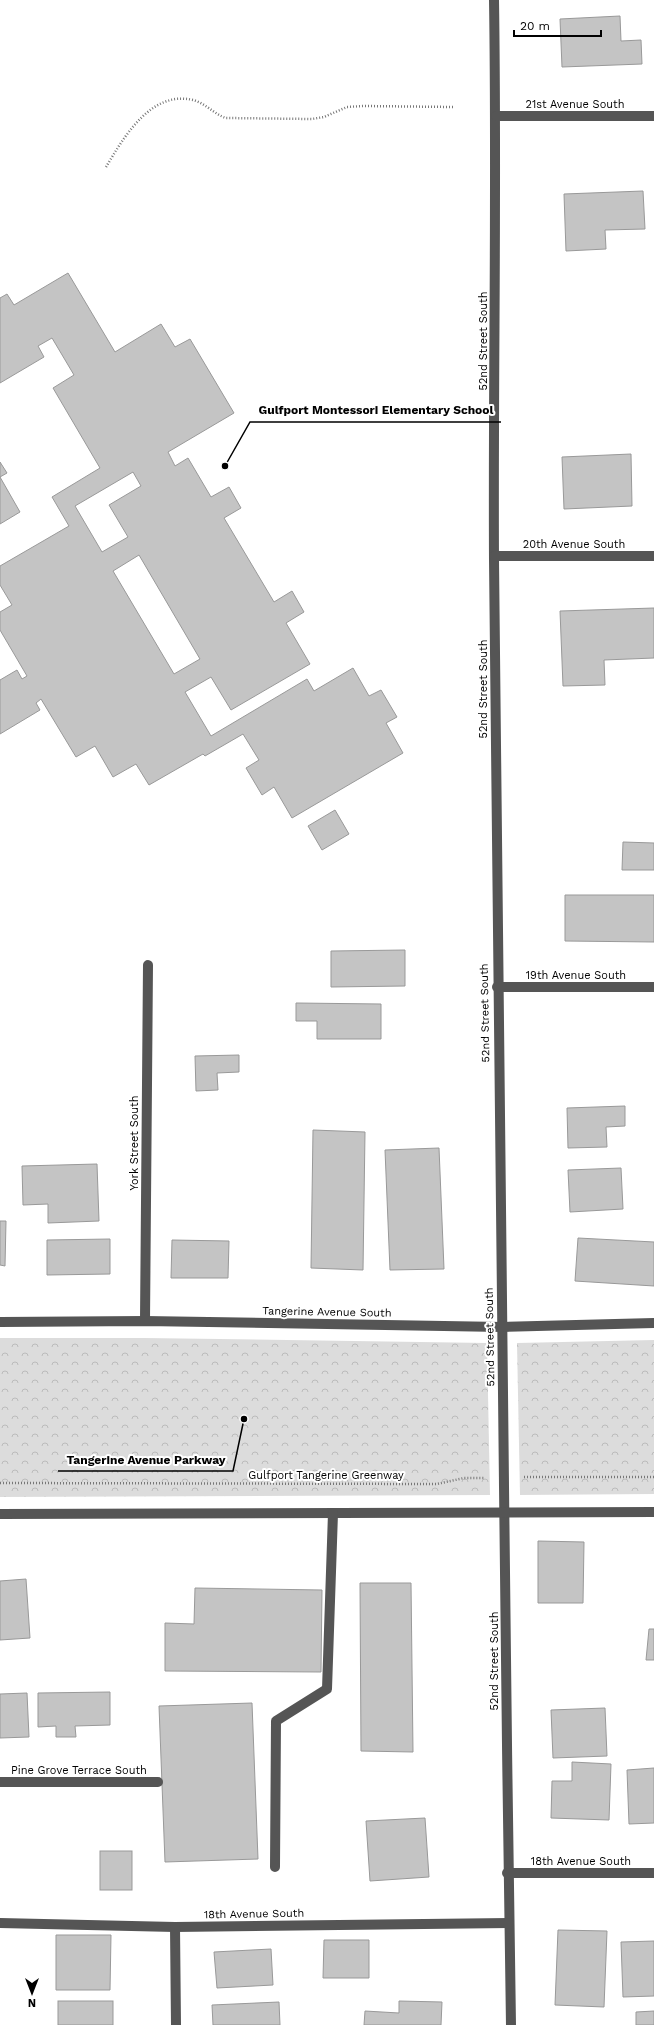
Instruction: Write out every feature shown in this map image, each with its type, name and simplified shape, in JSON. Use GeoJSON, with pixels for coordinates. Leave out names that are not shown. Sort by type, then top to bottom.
{"type":"FeatureCollection","features":[{"type":"Feature","properties":{"kind":"street","name":"52nd Street South"},"geometry":{"type":"LineString","coordinates":[[494,0],[496,116],[494,556],[497,988],[505,1512],[507,1874],[511,2025]]}},
{"type":"Feature","properties":{"kind":"street","name":"21st Avenue South"},"geometry":{"type":"LineString","coordinates":[[496,116],[654,116]]}},
{"type":"Feature","properties":{"kind":"street","name":"20th Avenue South"},"geometry":{"type":"LineString","coordinates":[[494,556],[654,556]]}},
{"type":"Feature","properties":{"kind":"street","name":"York Street South"},"geometry":{"type":"LineString","coordinates":[[145,1321],[148,965]]}},
{"type":"Feature","properties":{"kind":"street","name":"19th Avenue South"},"geometry":{"type":"LineString","coordinates":[[497,988],[654,988]]}},
{"type":"Feature","properties":{"kind":"street","name":"Tangerine Avenue South"},"geometry":{"type":"LineString","coordinates":[[0,1322],[145,1321],[502,1327],[654,1323]]}},
{"type":"Feature","properties":{"kind":"street"},"geometry":{"type":"LineString","coordinates":[[0,1514],[654,1512]]}},
{"type":"Feature","properties":{"kind":"street"},"geometry":{"type":"LineString","coordinates":[[275,1867],[276,1721],[327,1689],[333,1513]]}},
{"type":"Feature","properties":{"kind":"street","name":"Pine Grove Terrace South"},"geometry":{"type":"LineString","coordinates":[[0,1782],[158,1782]]}},
{"type":"Feature","properties":{"kind":"street","name":"18th Avenue South"},"geometry":{"type":"LineString","coordinates":[[507,1874],[654,1873]]}},
{"type":"Feature","properties":{"kind":"street","name":"18th Avenue South"},"geometry":{"type":"LineString","coordinates":[[0,1923],[175,1927],[509,1923]]}},
{"type":"Feature","properties":{"kind":"street"},"geometry":{"type":"LineString","coordinates":[[175,1927],[176,2025]]}},
{"type":"Feature","properties":{"kind":"path"},"geometry":{"type":"LineString","coordinates":[[106,167],[127,132],[147,113],[164,103],[178,100],[192,100],[201,103],[217,114],[226,118],[312,119],[324,117],[347,107],[363,106],[453,107]]}},
{"type":"Feature","properties":{"kind":"path"},"geometry":{"type":"LineString","coordinates":[[524,1477],[654,1477]]}},
{"type":"Feature","properties":{"kind":"path","name":"Gulfport Tangerine Greenway"},"geometry":{"type":"LineString","coordinates":[[0,1483],[437,1484],[464,1478],[484,1478]]}},
{"type":"Feature","properties":{"kind":"green space"},"geometry":{"type":"Polygon","coordinates":[[[0,1338],[145,1338],[487,1343],[490,1495],[0,1497],[0,1338]]]}},
{"type":"Feature","properties":{"kind":"green space"},"geometry":{"type":"Polygon","coordinates":[[[654,1340],[654,1494],[520,1495],[517,1343],[654,1340]]]}},
{"type":"Feature","properties":{"kind":"building"},"geometry":{"type":"Polygon","coordinates":[[[620,16],[621,41],[641,40],[642,64],[562,67],[560,19],[620,16]]]}},
{"type":"Feature","properties":{"kind":"building"},"geometry":{"type":"Polygon","coordinates":[[[643,191],[645,229],[605,230],[606,249],[566,251],[564,194],[643,191]]]}},
{"type":"Feature","properties":{"kind":"building"},"geometry":{"type":"Polygon","coordinates":[[[68,273],[115,352],[161,324],[175,347],[190,339],[234,413],[168,452],[175,466],[188,458],[211,497],[229,487],[241,508],[224,518],[274,602],[292,591],[304,612],[286,623],[310,664],[231,710],[211,677],[185,692],[211,736],[307,679],[314,691],[353,668],[369,696],[381,690],[397,717],[386,723],[403,753],[292,818],[274,787],[262,795],[246,768],[259,760],[243,734],[205,756],[203,754],[149,785],[136,764],[113,777],[95,746],[76,757],[41,699],[36,703],[40,710],[0,734],[0,680],[17,670],[22,679],[27,676],[0,630],[0,612],[12,605],[0,585],[0,566],[69,526],[52,497],[100,468],[53,388],[74,375],[52,338],[38,346],[44,357],[0,383],[0,298],[7,294],[14,305],[68,273]],[[133,472],[75,506],[102,552],[128,537],[109,505],[141,486],[133,472]],[[139,555],[113,571],[174,674],[200,659],[139,555]]]}},
{"type":"Feature","properties":{"kind":"building"},"geometry":{"type":"Polygon","coordinates":[[[631,454],[632,506],[564,509],[562,457],[631,454]]]}},
{"type":"Feature","properties":{"kind":"building"},"geometry":{"type":"Polygon","coordinates":[[[0,462],[7,473],[0,477],[0,462]]]}},
{"type":"Feature","properties":{"kind":"building"},"geometry":{"type":"Polygon","coordinates":[[[0,477],[20,512],[0,524],[0,477]]]}},
{"type":"Feature","properties":{"kind":"building"},"geometry":{"type":"Polygon","coordinates":[[[654,608],[654,658],[604,660],[605,685],[563,686],[560,611],[654,608]]]}},
{"type":"Feature","properties":{"kind":"building"},"geometry":{"type":"Polygon","coordinates":[[[335,810],[349,834],[322,850],[308,826],[335,810]]]}},
{"type":"Feature","properties":{"kind":"building"},"geometry":{"type":"Polygon","coordinates":[[[623,842],[654,843],[654,870],[622,870],[623,842]]]}},
{"type":"Feature","properties":{"kind":"building"},"geometry":{"type":"Polygon","coordinates":[[[565,895],[654,895],[654,942],[565,941],[565,895]]]}},
{"type":"Feature","properties":{"kind":"building"},"geometry":{"type":"Polygon","coordinates":[[[405,950],[405,986],[331,987],[331,951],[405,950]]]}},
{"type":"Feature","properties":{"kind":"building"},"geometry":{"type":"Polygon","coordinates":[[[296,1003],[381,1004],[381,1039],[317,1039],[317,1021],[296,1021],[296,1003]]]}},
{"type":"Feature","properties":{"kind":"building"},"geometry":{"type":"Polygon","coordinates":[[[239,1055],[239,1072],[217,1073],[218,1090],[196,1091],[195,1056],[239,1055]]]}},
{"type":"Feature","properties":{"kind":"building"},"geometry":{"type":"Polygon","coordinates":[[[625,1106],[625,1126],[606,1127],[607,1147],[568,1148],[567,1108],[625,1106]]]}},
{"type":"Feature","properties":{"kind":"building"},"geometry":{"type":"Polygon","coordinates":[[[313,1130],[365,1132],[363,1270],[311,1268],[313,1130]]]}},
{"type":"Feature","properties":{"kind":"building"},"geometry":{"type":"Polygon","coordinates":[[[439,1148],[444,1269],[390,1270],[385,1150],[439,1148]]]}},
{"type":"Feature","properties":{"kind":"building"},"geometry":{"type":"Polygon","coordinates":[[[97,1164],[99,1221],[48,1223],[48,1204],[23,1205],[22,1166],[97,1164]]]}},
{"type":"Feature","properties":{"kind":"building"},"geometry":{"type":"Polygon","coordinates":[[[621,1168],[623,1209],[570,1212],[568,1170],[621,1168]]]}},
{"type":"Feature","properties":{"kind":"building"},"geometry":{"type":"Polygon","coordinates":[[[0,1221],[6,1221],[5,1266],[0,1265],[0,1221]]]}},
{"type":"Feature","properties":{"kind":"building"},"geometry":{"type":"Polygon","coordinates":[[[578,1238],[654,1242],[654,1286],[575,1281],[578,1238]]]}},
{"type":"Feature","properties":{"kind":"building"},"geometry":{"type":"Polygon","coordinates":[[[110,1239],[110,1274],[47,1275],[47,1240],[110,1239]]]}},
{"type":"Feature","properties":{"kind":"building"},"geometry":{"type":"Polygon","coordinates":[[[172,1240],[229,1241],[228,1278],[171,1278],[172,1240]]]}},
{"type":"Feature","properties":{"kind":"building"},"geometry":{"type":"Polygon","coordinates":[[[538,1541],[584,1542],[583,1603],[538,1603],[538,1541]]]}},
{"type":"Feature","properties":{"kind":"building"},"geometry":{"type":"Polygon","coordinates":[[[26,1579],[30,1638],[0,1640],[0,1581],[26,1579]]]}},
{"type":"Feature","properties":{"kind":"building"},"geometry":{"type":"Polygon","coordinates":[[[360,1583],[411,1583],[413,1752],[361,1751],[360,1583]]]}},
{"type":"Feature","properties":{"kind":"building"},"geometry":{"type":"Polygon","coordinates":[[[195,1588],[322,1590],[321,1672],[165,1671],[165,1623],[194,1624],[195,1588]]]}},
{"type":"Feature","properties":{"kind":"building"},"geometry":{"type":"Polygon","coordinates":[[[649,1629],[654,1629],[654,1660],[646,1660],[649,1629]]]}},
{"type":"Feature","properties":{"kind":"building"},"geometry":{"type":"Polygon","coordinates":[[[110,1692],[110,1725],[75,1726],[76,1737],[56,1737],[56,1726],[38,1727],[38,1693],[110,1692]]]}},
{"type":"Feature","properties":{"kind":"building"},"geometry":{"type":"Polygon","coordinates":[[[27,1693],[29,1737],[0,1738],[0,1694],[27,1693]]]}},
{"type":"Feature","properties":{"kind":"building"},"geometry":{"type":"Polygon","coordinates":[[[252,1703],[258,1859],[165,1862],[159,1706],[252,1703]]]}},
{"type":"Feature","properties":{"kind":"building"},"geometry":{"type":"Polygon","coordinates":[[[605,1708],[607,1756],[553,1758],[551,1710],[605,1708]]]}},
{"type":"Feature","properties":{"kind":"building"},"geometry":{"type":"Polygon","coordinates":[[[572,1762],[611,1764],[609,1820],[551,1818],[552,1781],[572,1781],[572,1762]]]}},
{"type":"Feature","properties":{"kind":"building"},"geometry":{"type":"Polygon","coordinates":[[[654,1768],[654,1823],[629,1824],[627,1770],[654,1768]]]}},
{"type":"Feature","properties":{"kind":"building"},"geometry":{"type":"Polygon","coordinates":[[[425,1818],[429,1877],[370,1881],[366,1821],[425,1818]]]}},
{"type":"Feature","properties":{"kind":"building"},"geometry":{"type":"Polygon","coordinates":[[[100,1851],[132,1851],[132,1890],[100,1890],[100,1851]]]}},
{"type":"Feature","properties":{"kind":"building"},"geometry":{"type":"Polygon","coordinates":[[[558,1930],[607,1931],[604,2007],[555,2005],[558,1930]]]}},
{"type":"Feature","properties":{"kind":"building"},"geometry":{"type":"Polygon","coordinates":[[[56,1935],[111,1935],[110,1990],[56,1990],[56,1935]]]}},
{"type":"Feature","properties":{"kind":"building"},"geometry":{"type":"Polygon","coordinates":[[[324,1940],[369,1940],[369,1978],[323,1978],[324,1940]]]}},
{"type":"Feature","properties":{"kind":"building"},"geometry":{"type":"Polygon","coordinates":[[[654,1941],[654,1996],[623,1997],[621,1942],[654,1941]]]}},
{"type":"Feature","properties":{"kind":"building"},"geometry":{"type":"Polygon","coordinates":[[[271,1949],[273,1985],[217,1988],[214,1952],[271,1949]]]}},
{"type":"Feature","properties":{"kind":"building"},"geometry":{"type":"Polygon","coordinates":[[[58,2001],[113,2001],[113,2025],[58,2025],[58,2001]]]}},
{"type":"Feature","properties":{"kind":"building"},"geometry":{"type":"Polygon","coordinates":[[[399,2001],[442,2002],[441,2025],[364,2025],[365,2011],[399,2013],[399,2001]]]}},
{"type":"Feature","properties":{"kind":"building"},"geometry":{"type":"Polygon","coordinates":[[[279,2002],[280,2025],[213,2025],[212,2005],[279,2002]]]}},
{"type":"Feature","properties":{"kind":"building"},"geometry":{"type":"Polygon","coordinates":[[[654,2011],[654,2025],[636,2025],[636,2012],[654,2011]]]}},
{"type":"Feature","properties":{"kind":"place","name":"Gulfport Montessori Elementary School"},"geometry":{"type":"Point","coordinates":[225,466]}},
{"type":"Feature","properties":{"kind":"place","name":"Tangerine Avenue Parkway"},"geometry":{"type":"Point","coordinates":[244,1419]}}]}
